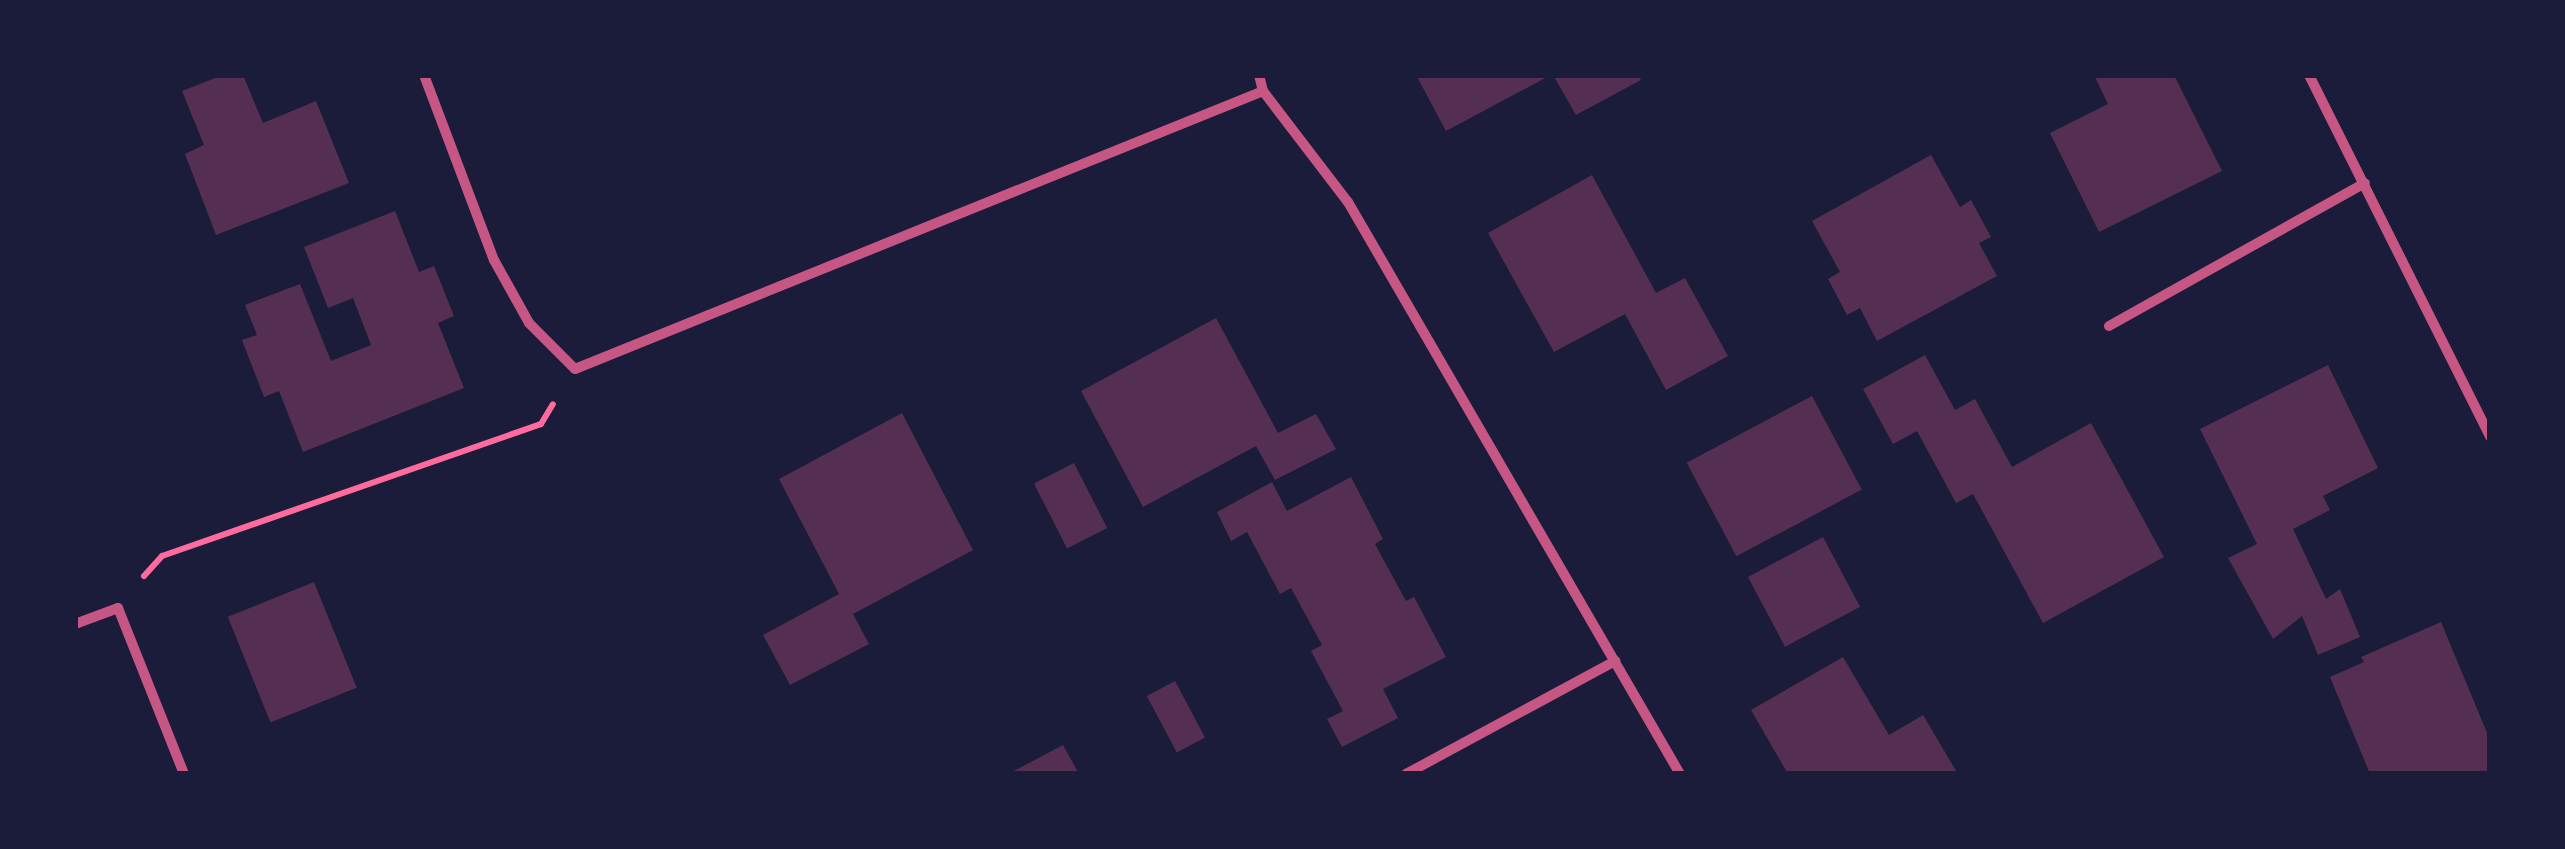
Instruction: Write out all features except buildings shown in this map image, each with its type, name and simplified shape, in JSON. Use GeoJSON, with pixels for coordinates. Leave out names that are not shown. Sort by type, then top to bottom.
{"type":"FeatureCollection","features":[{"type":"Feature","properties":{"kind":"street"},"geometry":{"type":"LineString","coordinates":[[424,75],[494,260],[529,323],[575,369],[1264,91]]}},
{"type":"Feature","properties":{"kind":"street"},"geometry":{"type":"LineString","coordinates":[[1259,75],[1264,91],[1348,202],[1680,774]]}},
{"type":"Feature","properties":{"kind":"street"},"geometry":{"type":"LineString","coordinates":[[2309,75],[2490,437]]}},
{"type":"Feature","properties":{"kind":"street"},"geometry":{"type":"LineString","coordinates":[[2109,326],[2365,183]]}},
{"type":"Feature","properties":{"kind":"street"},"geometry":{"type":"LineString","coordinates":[[75,624],[118,608],[184,774]]}},
{"type":"Feature","properties":{"kind":"street"},"geometry":{"type":"LineString","coordinates":[[1406,774],[1615,660]]}},
{"type":"Feature","properties":{"kind":"path"},"geometry":{"type":"LineString","coordinates":[[118,608],[162,556],[541,424],[575,369]]}}]}
